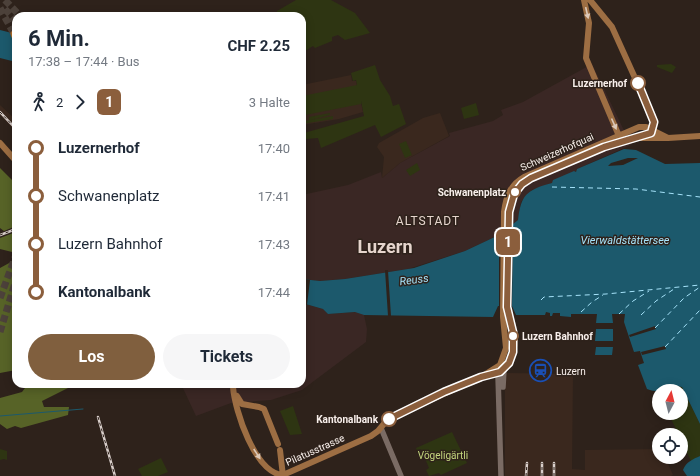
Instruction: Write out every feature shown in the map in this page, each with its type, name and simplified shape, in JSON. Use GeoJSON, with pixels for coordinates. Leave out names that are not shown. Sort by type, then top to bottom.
{"type":"FeatureCollection","features":[{"type":"Feature","properties":{"kind":"main road"},"geometry":{"type":"LineString","coordinates":[[584,0],[589,23],[585,57],[622,138]]}},
{"type":"Feature","properties":{"kind":"main road"},"geometry":{"type":"LineString","coordinates":[[591,1],[611,25],[616,35],[654,120],[653,130],[668,138]]}},
{"type":"Feature","properties":{"kind":"main road","name":"Schweizerhofquai"},"geometry":{"type":"LineString","coordinates":[[505,307],[506,217],[508,193],[520,180],[622,138],[639,127],[646,127],[653,130],[649,134],[638,137],[622,138]]}},
{"type":"Feature","properties":{"kind":"main road","name":"Schweizerhofquai"},"geometry":{"type":"LineString","coordinates":[[638,137],[648,139],[700,136]]}},
{"type":"Feature","properties":{"kind":"main road"},"geometry":{"type":"LineString","coordinates":[[0,143],[12,156]]}},
{"type":"Feature","properties":{"kind":"main road"},"geometry":{"type":"LineString","coordinates":[[501,476],[502,370],[506,342],[505,307]]}},
{"type":"Feature","properties":{"kind":"main road"},"geometry":{"type":"LineString","coordinates":[[502,370],[511,358],[513,332],[505,307]]}},
{"type":"Feature","properties":{"kind":"main road","name":"Pilatusstrasse"},"geometry":{"type":"LineString","coordinates":[[481,377],[497,367],[504,357]]}},
{"type":"Feature","properties":{"kind":"main road","name":"Pilatusstrasse"},"geometry":{"type":"LineString","coordinates":[[283,476],[371,436],[387,420],[481,377],[502,370]]}},
{"type":"Feature","properties":{"kind":"main road"},"geometry":{"type":"LineString","coordinates":[[232,388],[239,415],[258,457],[274,473],[283,476],[279,447],[265,410],[259,407],[240,403],[233,388]]}},
{"type":"Feature","properties":{"kind":"main road"},"geometry":{"type":"LineString","coordinates":[[239,415],[250,406]]}},
{"type":"Feature","properties":{"kind":"main road"},"geometry":{"type":"LineString","coordinates":[[380,428],[401,476]]}},
{"type":"Feature","properties":{"kind":"shaded area","name":"ALTSTADT"},"geometry":{"type":"Polygon","coordinates":[[[592,64],[631,145],[577,169],[576,172],[574,171],[552,183],[532,190],[521,202],[518,220],[499,235],[465,251],[408,269],[345,279],[320,281],[306,279],[306,194],[348,185],[381,172],[382,178],[400,163],[450,136],[449,133],[493,121],[503,115],[501,110],[523,102],[592,64]]]}},
{"type":"Feature","properties":{"kind":"shaded area"},"geometry":{"type":"Polygon","coordinates":[[[351,75],[352,81],[356,81],[363,112],[339,119],[306,124],[306,84],[351,75]]]}},
{"type":"Feature","properties":{"kind":"shaded area"},"geometry":{"type":"Polygon","coordinates":[[[0,105],[12,116],[12,128],[0,115],[0,105]]]}},
{"type":"Feature","properties":{"kind":"shaded area"},"geometry":{"type":"Polygon","coordinates":[[[440,113],[449,136],[400,163],[382,178],[384,157],[377,147],[379,143],[423,118],[440,113]]]}},
{"type":"Feature","properties":{"kind":"shaded area"},"geometry":{"type":"Polygon","coordinates":[[[306,304],[323,309],[328,314],[356,312],[364,315],[367,329],[366,342],[306,387],[306,304]]]}},
{"type":"Feature","properties":{"kind":"shaded area"},"geometry":{"type":"Polygon","coordinates":[[[505,373],[573,374],[572,469],[585,470],[585,450],[652,449],[652,464],[668,464],[673,475],[671,476],[505,476],[505,373]]]}},
{"type":"Feature","properties":{"kind":"shaded area"},"geometry":{"type":"Polygon","coordinates":[[[183,388],[305,388],[271,400],[231,403],[196,416],[183,388]]]}},
{"type":"Feature","properties":{"kind":"green space"},"geometry":{"type":"Polygon","coordinates":[[[296,0],[331,0],[355,13],[370,33],[345,40],[338,35],[332,37],[332,41],[315,48],[313,46],[306,50],[306,12],[277,11],[296,0]]]}},
{"type":"Feature","properties":{"kind":"green space"},"geometry":{"type":"Polygon","coordinates":[[[671,64],[676,67],[672,73],[657,67],[657,65],[671,64]]]}},
{"type":"Feature","properties":{"kind":"green space"},"geometry":{"type":"Polygon","coordinates":[[[375,65],[380,80],[390,96],[393,106],[399,104],[406,124],[381,137],[375,125],[321,148],[318,138],[306,139],[306,132],[364,116],[361,101],[361,104],[306,115],[306,95],[357,85],[356,80],[353,81],[351,73],[375,65]]]}},
{"type":"Feature","properties":{"kind":"green space"},"geometry":{"type":"Polygon","coordinates":[[[476,103],[479,115],[464,119],[461,108],[476,103]]]}},
{"type":"Feature","properties":{"kind":"green space"},"geometry":{"type":"Polygon","coordinates":[[[330,113],[330,115],[311,120],[333,116],[333,119],[306,123],[306,121],[309,120],[309,117],[330,113]]]}},
{"type":"Feature","properties":{"kind":"green space"},"geometry":{"type":"Polygon","coordinates":[[[406,141],[412,155],[405,158],[399,144],[406,141]]]}},
{"type":"Feature","properties":{"kind":"green space"},"geometry":{"type":"Polygon","coordinates":[[[417,163],[420,170],[410,176],[406,170],[417,163]]]}},
{"type":"Feature","properties":{"kind":"green space"},"geometry":{"type":"Polygon","coordinates":[[[0,168],[12,180],[12,228],[4,231],[0,228],[0,168]]]}},
{"type":"Feature","properties":{"kind":"green space"},"geometry":{"type":"Polygon","coordinates":[[[12,234],[12,252],[0,249],[0,238],[12,234]]]}},
{"type":"Feature","properties":{"kind":"green space"},"geometry":{"type":"Polygon","coordinates":[[[12,261],[12,371],[0,373],[0,268],[12,261]]]}},
{"type":"Feature","properties":{"kind":"green space"},"geometry":{"type":"Polygon","coordinates":[[[25,388],[68,388],[42,401],[44,407],[69,407],[68,415],[21,428],[15,426],[7,429],[0,424],[0,398],[22,392],[25,388]]]}},
{"type":"Feature","properties":{"kind":"green space"},"geometry":{"type":"Polygon","coordinates":[[[688,399],[700,424],[700,456],[691,461],[688,455],[688,428],[676,428],[672,420],[688,420],[688,399]]]}},
{"type":"Feature","properties":{"kind":"green space"},"geometry":{"type":"Polygon","coordinates":[[[293,406],[302,434],[290,435],[280,411],[293,406]]]}},
{"type":"Feature","properties":{"kind":"green space","name":"Vögeligärtli"},"geometry":{"type":"Polygon","coordinates":[[[452,432],[467,463],[441,475],[439,473],[429,476],[426,470],[429,468],[421,449],[417,451],[416,448],[452,432]]]}},
{"type":"Feature","properties":{"kind":"green space"},"geometry":{"type":"Polygon","coordinates":[[[0,449],[7,451],[7,460],[0,460],[0,449]]]}},
{"type":"Feature","properties":{"kind":"green space"},"geometry":{"type":"Polygon","coordinates":[[[161,458],[168,472],[158,476],[142,476],[138,469],[161,458]]]}},
{"type":"Feature","properties":{"kind":"water"},"geometry":{"type":"Polygon","coordinates":[[[0,30],[12,33],[12,61],[0,58],[0,30]]]}},
{"type":"Feature","properties":{"kind":"water","name":"Vierwaldstättersee"},"geometry":{"type":"Polygon","coordinates":[[[624,149],[636,150],[665,164],[700,163],[700,424],[688,399],[688,384],[652,384],[652,391],[647,389],[638,365],[644,363],[640,351],[634,352],[624,322],[625,314],[612,314],[613,323],[596,323],[597,314],[571,314],[571,317],[560,316],[560,313],[553,313],[552,316],[550,316],[550,313],[546,312],[545,315],[516,315],[512,306],[498,306],[493,317],[364,315],[355,312],[328,314],[323,309],[306,304],[306,279],[320,281],[345,279],[414,268],[465,251],[499,235],[518,220],[521,205],[526,195],[536,188],[552,183],[553,180],[574,171],[576,172],[577,169],[624,149]],[[628,158],[611,163],[608,166],[623,165],[638,158],[628,158]]]}},
{"type":"Feature","properties":{"kind":"water"},"geometry":{"type":"Polygon","coordinates":[[[596,329],[613,329],[613,341],[595,341],[596,329]]]}},
{"type":"Feature","properties":{"kind":"water"},"geometry":{"type":"Polygon","coordinates":[[[596,347],[613,347],[612,355],[595,355],[596,347]]]}},
{"type":"Feature","properties":{"kind":"water"},"geometry":{"type":"Polygon","coordinates":[[[700,456],[700,476],[687,476],[683,470],[690,461],[700,456]]]}},
{"type":"Feature","properties":{"kind":"pier"},"geometry":{"type":"Polygon","coordinates":[[[513,223],[512,307],[499,306],[499,234],[513,223]]]}},
{"type":"Feature","properties":{"kind":"pier"},"geometry":{"type":"Polygon","coordinates":[[[385,270],[388,270],[391,316],[388,316],[385,270]]]}},
{"type":"Feature","properties":{"kind":"pier"},"geometry":{"type":"Polygon","coordinates":[[[306,279],[310,280],[306,305],[306,279]]]}},
{"type":"Feature","properties":{"kind":"pier"},"geometry":{"type":"Polygon","coordinates":[[[655,326],[656,329],[630,337],[629,335],[655,326]]]}},
{"type":"Feature","properties":{"kind":"pier"},"geometry":{"type":"Polygon","coordinates":[[[665,346],[666,349],[642,355],[641,352],[665,346]]]}},
{"type":"Feature","properties":{"kind":"waterway"},"geometry":{"type":"LineString","coordinates":[[0,416],[83,409]]}},
{"type":"Feature","properties":{"kind":"ferry route"},"geometry":{"type":"LineString","coordinates":[[552,187],[636,189],[700,197]]}},
{"type":"Feature","properties":{"kind":"ferry route"},"geometry":{"type":"LineString","coordinates":[[541,300],[544,297],[606,294],[700,285]]}},
{"type":"Feature","properties":{"kind":"ferry route"},"geometry":{"type":"LineString","coordinates":[[655,328],[684,298],[700,287]]}},
{"type":"Feature","properties":{"kind":"ferry route"},"geometry":{"type":"LineString","coordinates":[[641,315],[656,301],[674,289]]}},
{"type":"Feature","properties":{"kind":"ferry route"},"geometry":{"type":"LineString","coordinates":[[619,314],[633,301],[649,291]]}},
{"type":"Feature","properties":{"kind":"ferry route"},"geometry":{"type":"LineString","coordinates":[[581,312],[603,295]]}},
{"type":"Feature","properties":{"kind":"ferry route"},"geometry":{"type":"LineString","coordinates":[[665,347],[700,310]]}},
{"type":"Feature","properties":{"kind":"tunnel"},"geometry":{"type":"LineString","coordinates":[[5,0],[16,12]]}},
{"type":"Feature","properties":{"kind":"tunnel"},"geometry":{"type":"LineString","coordinates":[[0,8],[12,30]]}},
{"type":"Feature","properties":{"kind":"tunnel"},"geometry":{"type":"LineString","coordinates":[[5,9],[12,17]]}},
{"type":"Feature","properties":{"kind":"tunnel"},"geometry":{"type":"LineString","coordinates":[[0,298],[12,266]]}},
{"type":"Feature","properties":{"kind":"tunnel"},"geometry":{"type":"LineString","coordinates":[[0,332],[12,293]]}},
{"type":"Feature","properties":{"kind":"railway"},"geometry":{"type":"LineString","coordinates":[[0,112],[12,125]]}},
{"type":"Feature","properties":{"kind":"railway"},"geometry":{"type":"LineString","coordinates":[[0,235],[12,230]]}},
{"type":"Feature","properties":{"kind":"railway"},"geometry":{"type":"LineString","coordinates":[[98,417],[115,476]]}},
{"type":"Feature","properties":{"kind":"railway"},"geometry":{"type":"LineString","coordinates":[[526,476],[527,463]]}},
{"type":"Feature","properties":{"kind":"railway"},"geometry":{"type":"LineString","coordinates":[[542,463],[542,476]]}},
{"type":"Feature","properties":{"kind":"railway"},"geometry":{"type":"LineString","coordinates":[[554,463],[554,476]]}},
{"type":"Feature","properties":{"kind":"bus line","name":"1"},"geometry":{"type":"LineString","coordinates":[[389,419],[444,392],[481,377],[500,372],[509,363],[513,352],[513,330],[508,316],[507,307],[508,223],[512,197],[522,184],[531,178],[620,141],[645,136],[651,133],[654,127],[654,120],[638,83]]}},
{"type":"Feature","properties":{"kind":"place","name":"Luzernerhof"},"geometry":{"type":"Point","coordinates":[638,83]}},
{"type":"Feature","properties":{"kind":"place","name":"Schwanenplatz"},"geometry":{"type":"Point","coordinates":[515,192]}},
{"type":"Feature","properties":{"kind":"place","name":"Luzern Bahnhof"},"geometry":{"type":"Point","coordinates":[513,336]}},
{"type":"Feature","properties":{"kind":"place","name":"Luzern"},"geometry":{"type":"Point","coordinates":[540,371]}},
{"type":"Feature","properties":{"kind":"place","name":"Kantonalbank"},"geometry":{"type":"Point","coordinates":[389,419]}},
{"type":"Feature","properties":{"kind":"district","name":"ALTSTADT"},"geometry":{"type":"Point","coordinates":[428,221]}},
{"type":"Feature","properties":{"kind":"district","name":"Luzern"},"geometry":{"type":"Point","coordinates":[385,246]}},
{"type":"Feature","properties":{"kind":"water label","name":"Reuss"},"geometry":{"type":"Point","coordinates":[414,280]}}]}
